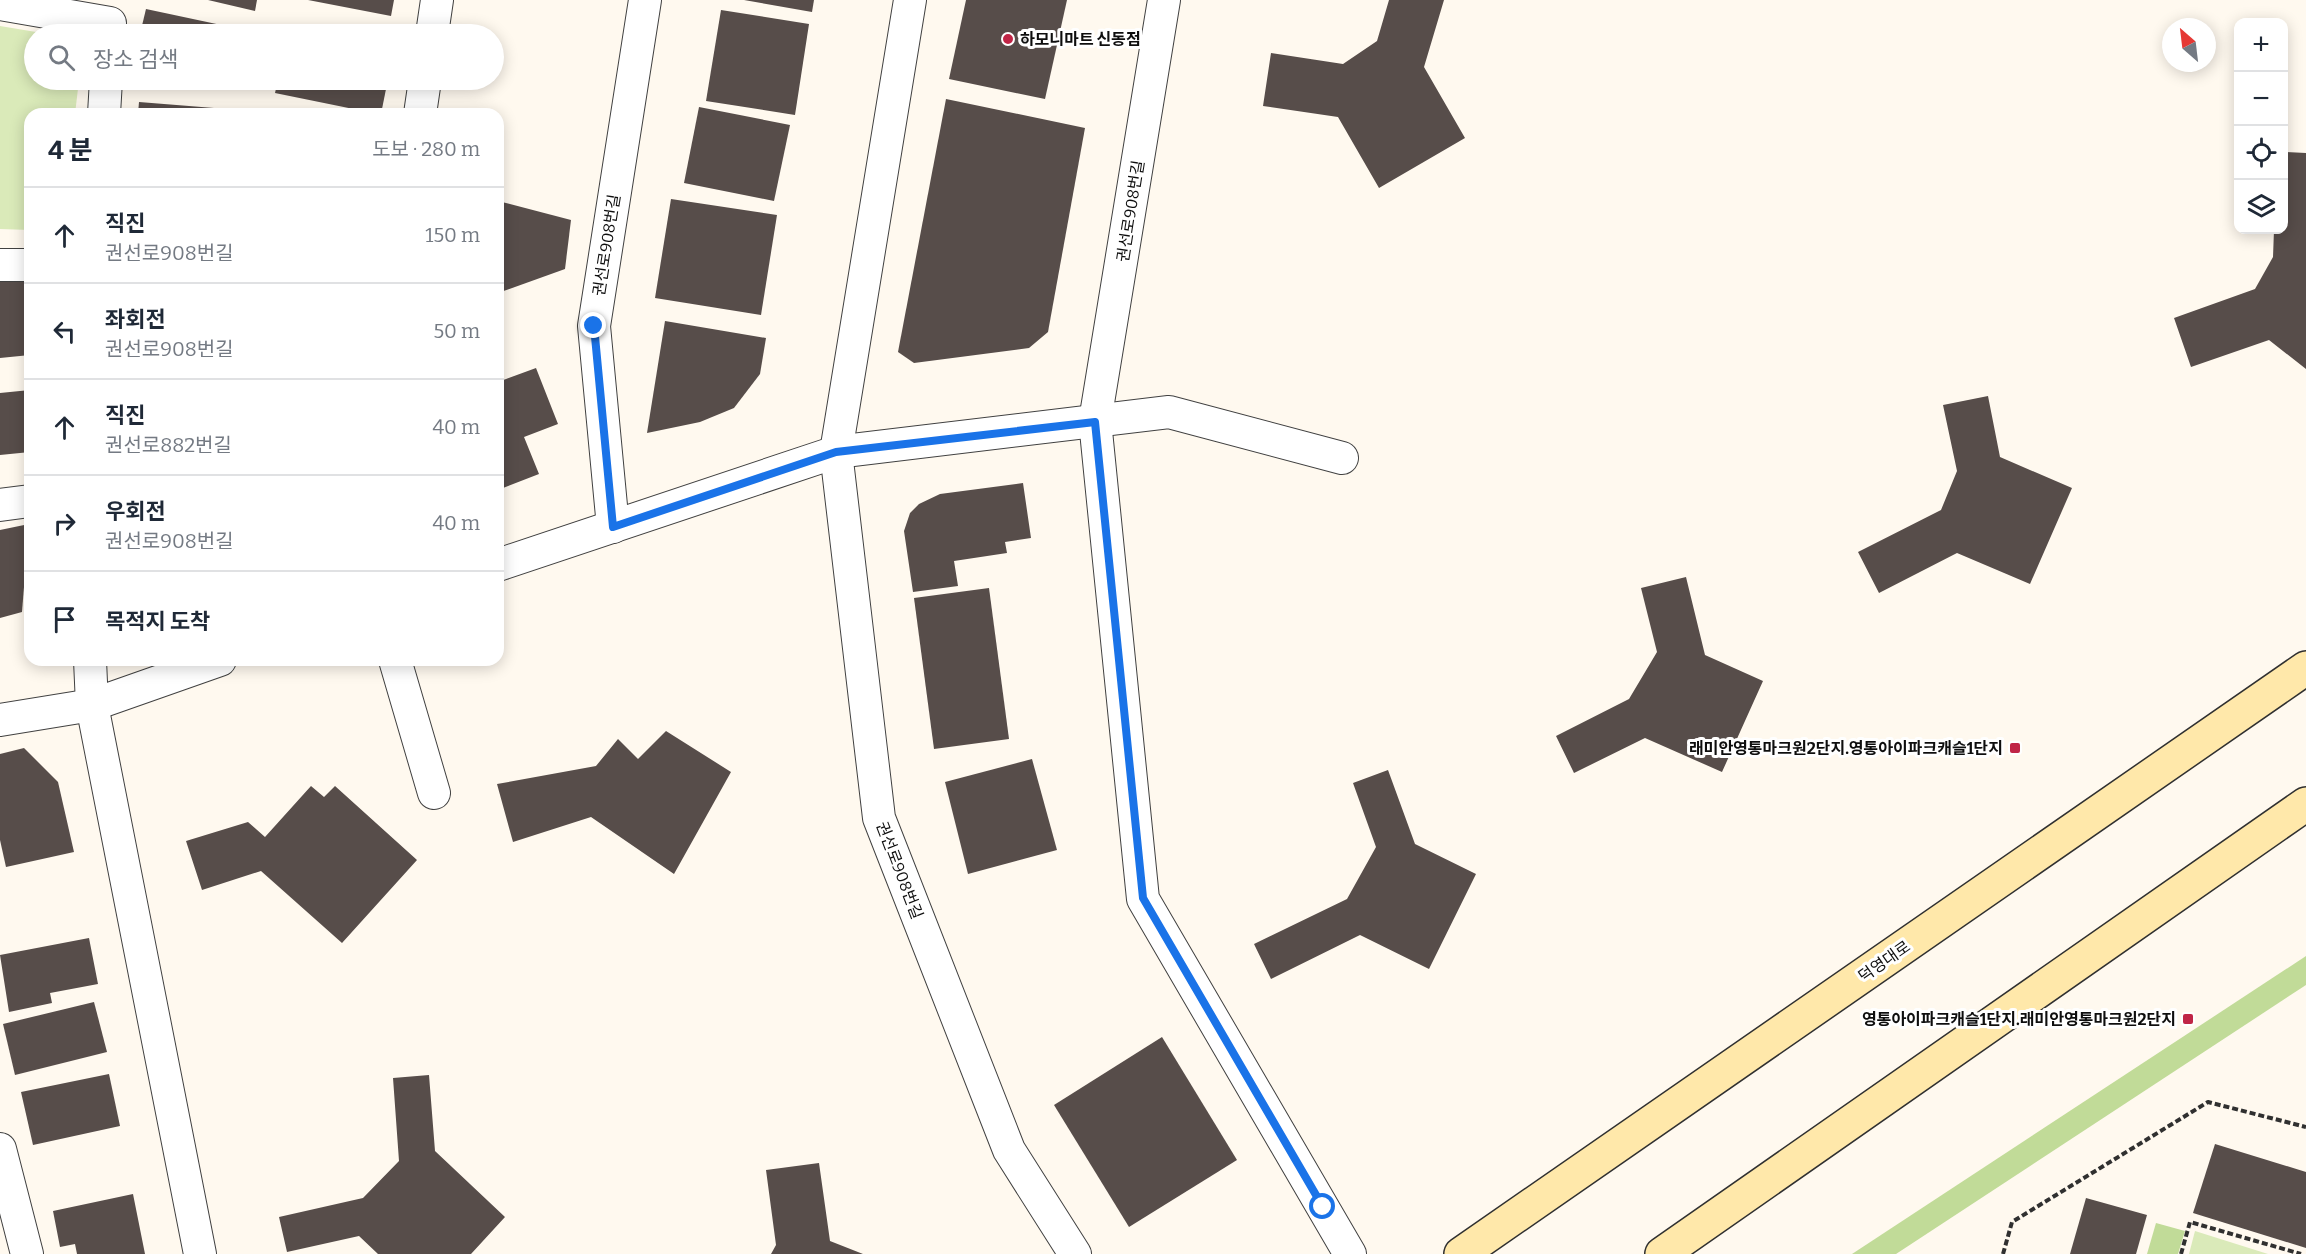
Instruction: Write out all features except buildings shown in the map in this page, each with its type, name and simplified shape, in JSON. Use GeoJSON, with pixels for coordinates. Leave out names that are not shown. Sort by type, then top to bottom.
{"type":"FeatureCollection","features":[{"type":"Feature","properties":{"kind":"main road","name":"덕영대로"},"geometry":{"type":"LineString","coordinates":[[1461,1254],[2306,668]]}},
{"type":"Feature","properties":{"kind":"main road"},"geometry":{"type":"LineString","coordinates":[[1662,1254],[2306,804]]}},
{"type":"Feature","properties":{"kind":"street"},"geometry":{"type":"LineString","coordinates":[[433,24],[437,0]]}},
{"type":"Feature","properties":{"kind":"street","name":"권선로908번길"},"geometry":{"type":"LineString","coordinates":[[613,527],[594,326],[645,0]]}},
{"type":"Feature","properties":{"kind":"street","name":"권선로908번길"},"geometry":{"type":"LineString","coordinates":[[910,0],[836,452],[879,818],[1008,1150],[1075,1254]]}},
{"type":"Feature","properties":{"kind":"street","name":"권선로908번길"},"geometry":{"type":"LineString","coordinates":[[1164,0],[1095,422],[1143,898],[1350,1254]]}},
{"type":"Feature","properties":{"kind":"street"},"geometry":{"type":"LineString","coordinates":[[0,4],[111,19]]}},
{"type":"Feature","properties":{"kind":"street"},"geometry":{"type":"LineString","coordinates":[[104,108],[105,90]]}},
{"type":"Feature","properties":{"kind":"street"},"geometry":{"type":"LineString","coordinates":[[421,108],[424,90]]}},
{"type":"Feature","properties":{"kind":"street"},"geometry":{"type":"LineString","coordinates":[[0,265],[24,265]]}},
{"type":"Feature","properties":{"kind":"street"},"geometry":{"type":"LineString","coordinates":[[504,563],[836,452],[1169,412],[1342,458]]}},
{"type":"Feature","properties":{"kind":"street"},"geometry":{"type":"LineString","coordinates":[[0,505],[24,502]]}},
{"type":"Feature","properties":{"kind":"street"},"geometry":{"type":"LineString","coordinates":[[90,666],[92,705],[200,1254]]}},
{"type":"Feature","properties":{"kind":"street"},"geometry":{"type":"LineString","coordinates":[[0,720],[92,705],[203,666]]}},
{"type":"Feature","properties":{"kind":"street"},"geometry":{"type":"LineString","coordinates":[[397,666],[434,793]]}},
{"type":"Feature","properties":{"kind":"street"},"geometry":{"type":"LineString","coordinates":[[0,1149],[27,1254]]}},
{"type":"Feature","properties":{"kind":"path"},"geometry":{"type":"LineString","coordinates":[[2003,1254],[2012,1222],[2208,1102],[2306,1126]]}},
{"type":"Feature","properties":{"kind":"path"},"geometry":{"type":"LineString","coordinates":[[2181,1254],[2190,1222],[2301,1254]]}},
{"type":"Feature","properties":{"kind":"green space"},"geometry":{"type":"Polygon","coordinates":[[[0,26],[24,30],[24,90],[78,90],[76,108],[24,108],[24,230],[0,229],[0,26]]]}},
{"type":"Feature","properties":{"kind":"green space"},"geometry":{"type":"Polygon","coordinates":[[[2306,956],[2306,985],[1896,1254],[1852,1254],[2306,956]]]}},
{"type":"Feature","properties":{"kind":"green space"},"geometry":{"type":"Polygon","coordinates":[[[2156,1223],[2185,1231],[2178,1254],[2147,1254],[2156,1223]]]}},
{"type":"Feature","properties":{"kind":"green space"},"geometry":{"type":"Polygon","coordinates":[[[2195,1231],[2268,1254],[2189,1254],[2195,1231]]]}},
{"type":"Feature","properties":{"kind":"place","name":"하모니마트 신동점"},"geometry":{"type":"Point","coordinates":[1008,39]}},
{"type":"Feature","properties":{"kind":"place","name":"래미안영통마크원2단지.영통아이파크캐슬1단지"},"geometry":{"type":"Point","coordinates":[2015,748]}},
{"type":"Feature","properties":{"kind":"place","name":"영통아이파크캐슬1단지.래미안영통마크원2단지"},"geometry":{"type":"Point","coordinates":[2188,1019]}},
{"type":"Feature","properties":{"kind":"route"},"geometry":{"type":"LineString","coordinates":[[594,326],[613,527],[836,452],[1095,422],[1143,898],[1323,1207]]}}]}
